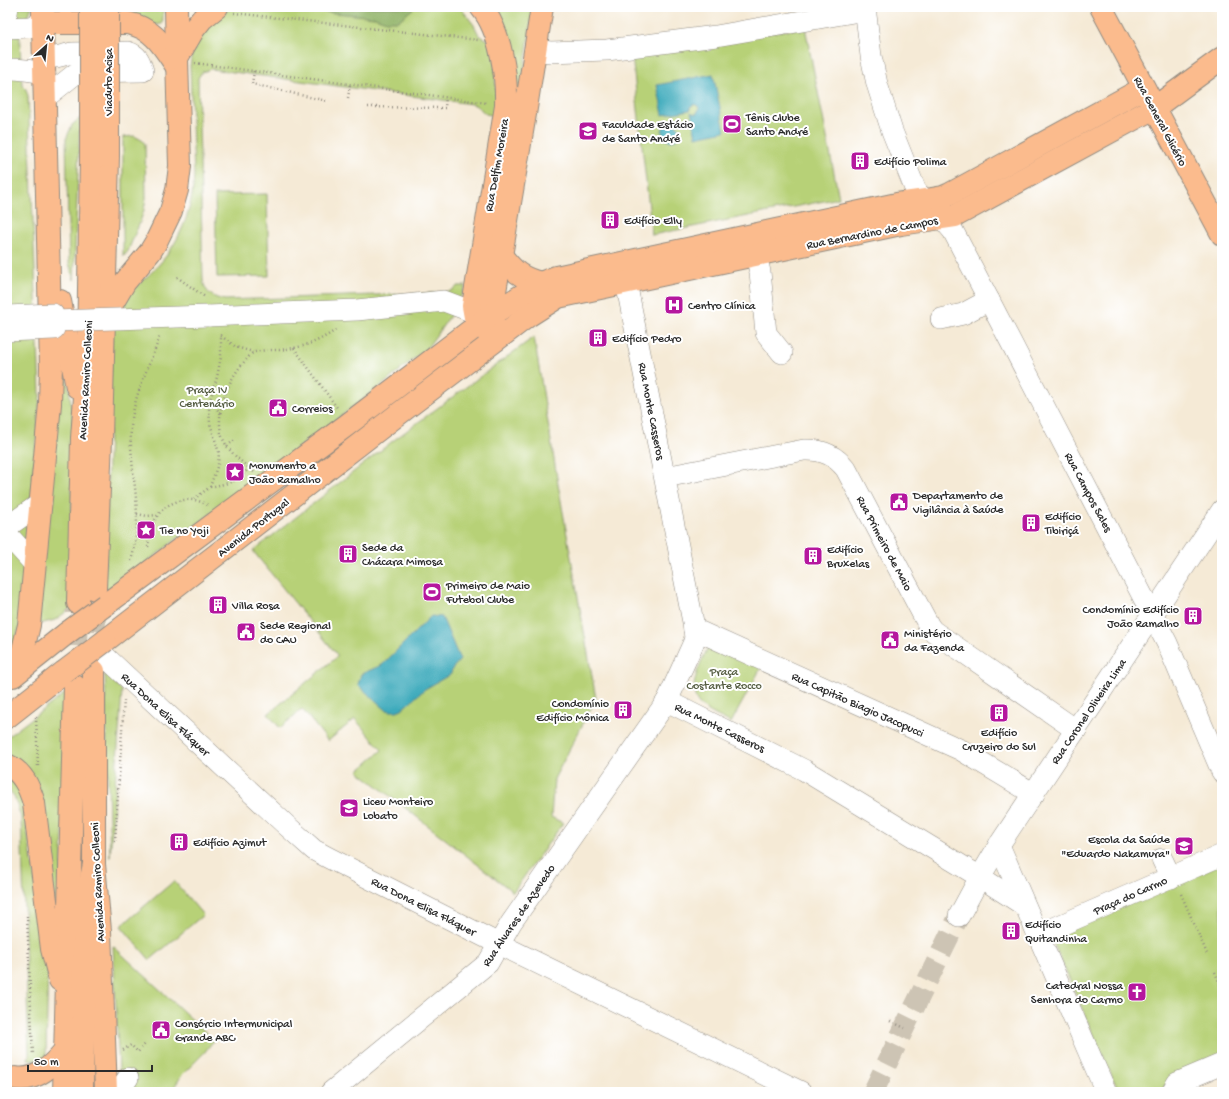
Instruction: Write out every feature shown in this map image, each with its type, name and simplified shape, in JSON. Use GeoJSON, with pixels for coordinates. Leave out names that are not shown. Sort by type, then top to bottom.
{"type":"FeatureCollection","features":[{"type":"Feature","properties":{"kind":"main road","name":"Viaduto Acisa"},"geometry":{"type":"LineString","coordinates":[[91,7],[99,156]]}},
{"type":"Feature","properties":{"kind":"main road","name":"Viaduto Acisa"},"geometry":{"type":"LineString","coordinates":[[99,156],[108,7]]}},
{"type":"Feature","properties":{"kind":"main road"},"geometry":{"type":"LineString","coordinates":[[104,319],[125,282],[150,252],[156,242],[168,220],[177,190],[180,166],[183,63],[176,7]]}},
{"type":"Feature","properties":{"kind":"main road","name":"Rua General Glicério"},"geometry":{"type":"LineString","coordinates":[[1101,7],[1222,234]]}},
{"type":"Feature","properties":{"kind":"main road","name":"Rua Delfim Moreira"},"geometry":{"type":"LineString","coordinates":[[481,317],[475,288],[506,106],[507,86],[501,52],[494,31],[482,8]]}},
{"type":"Feature","properties":{"kind":"main road","name":"Rua Delfim Moreira"},"geometry":{"type":"LineString","coordinates":[[481,317],[501,255],[541,8]]}},
{"type":"Feature","properties":{"kind":"main road"},"geometry":{"type":"LineString","coordinates":[[183,63],[194,29],[202,19],[223,10]]}},
{"type":"Feature","properties":{"kind":"main road"},"geometry":{"type":"LineString","coordinates":[[11,678],[23,650],[29,625],[50,404],[51,367],[43,15],[138,25],[150,31],[183,63]]}},
{"type":"Feature","properties":{"kind":"main road","name":"Rua Bernardino de Campos"},"geometry":{"type":"LineString","coordinates":[[496,341],[528,316],[558,297],[908,223],[956,216],[1154,108],[1222,58]]}},
{"type":"Feature","properties":{"kind":"main road","name":"Rua Bernardino de Campos"},"geometry":{"type":"LineString","coordinates":[[481,317],[541,282],[556,277],[897,204],[942,197],[1144,88]]}},
{"type":"Feature","properties":{"kind":"main road","name":"Avenida Ramiro Colleoni"},"geometry":{"type":"LineString","coordinates":[[99,156],[104,319],[101,439],[100,597]]}},
{"type":"Feature","properties":{"kind":"main road","name":"Avenida Ramiro Colleoni"},"geometry":{"type":"LineString","coordinates":[[78,603],[82,438],[99,156]]}},
{"type":"Feature","properties":{"kind":"main road"},"geometry":{"type":"LineString","coordinates":[[48,245],[76,376],[82,438]]}},
{"type":"Feature","properties":{"kind":"main road"},"geometry":{"type":"LineString","coordinates":[[501,255],[516,273],[531,280],[541,282]]}},
{"type":"Feature","properties":{"kind":"main road"},"geometry":{"type":"LineString","coordinates":[[11,678],[66,634],[100,597],[347,425],[481,317],[496,341]]}},
{"type":"Feature","properties":{"kind":"main road","name":"Avenida Portugal"},"geometry":{"type":"LineString","coordinates":[[69,679],[405,409],[496,341]]}},
{"type":"Feature","properties":{"kind":"main road"},"geometry":{"type":"LineString","coordinates":[[66,634],[81,639],[100,654]]}},
{"type":"Feature","properties":{"kind":"main road","name":"Avenida Ramiro Colleoni"},"geometry":{"type":"LineString","coordinates":[[100,654],[94,864],[100,931],[106,1092]]}},
{"type":"Feature","properties":{"kind":"main road","name":"Avenida Ramiro Colleoni"},"geometry":{"type":"LineString","coordinates":[[64,1092],[66,1049],[69,679]]}},
{"type":"Feature","properties":{"kind":"main road"},"geometry":{"type":"LineString","coordinates":[[7,717],[35,695],[69,679]]}},
{"type":"Feature","properties":{"kind":"main road"},"geometry":{"type":"LineString","coordinates":[[7,765],[19,773],[29,788],[34,803],[52,949],[66,1000]]}},
{"type":"Feature","properties":{"kind":"main road"},"geometry":{"type":"LineString","coordinates":[[82,1092],[86,909],[94,864]]}},
{"type":"Feature","properties":{"kind":"main road"},"geometry":{"type":"LineString","coordinates":[[16,1079],[34,1077],[43,1072],[59,1058],[66,1049]]}},
{"type":"Feature","properties":{"kind":"street"},"geometry":{"type":"LineString","coordinates":[[7,13],[8,7]]}},
{"type":"Feature","properties":{"kind":"street"},"geometry":{"type":"LineString","coordinates":[[535,50],[550,52],[607,50],[716,36],[865,8]]}},
{"type":"Feature","properties":{"kind":"street","name":"Rua Campos Sales"},"geometry":{"type":"LineString","coordinates":[[865,8],[874,72],[888,119],[916,191],[926,200],[953,232],[989,300],[1153,614],[1173,656],[1222,772]]}},
{"type":"Feature","properties":{"kind":"street"},"geometry":{"type":"LineString","coordinates":[[7,28],[29,27],[43,15]]}},
{"type":"Feature","properties":{"kind":"street"},"geometry":{"type":"LineString","coordinates":[[7,69],[33,70],[44,66],[56,57],[72,53],[128,52],[133,53],[138,57],[143,71],[81,72],[75,74],[45,98]]}},
{"type":"Feature","properties":{"kind":"street"},"geometry":{"type":"LineString","coordinates":[[756,255],[760,272],[766,333],[782,353]]}},
{"type":"Feature","properties":{"kind":"street","name":"Rua Monte Casseros"},"geometry":{"type":"LineString","coordinates":[[626,282],[694,629],[694,638],[690,652],[666,701],[797,766],[1025,906]]}},
{"type":"Feature","properties":{"kind":"street"},"geometry":{"type":"LineString","coordinates":[[941,319],[963,314],[989,300]]}},
{"type":"Feature","properties":{"kind":"street"},"geometry":{"type":"LineString","coordinates":[[54,321],[216,323],[444,301],[481,317]]}},
{"type":"Feature","properties":{"kind":"street"},"geometry":{"type":"LineString","coordinates":[[7,316],[53,314],[54,321],[54,330],[7,331]]}},
{"type":"Feature","properties":{"kind":"street","name":"Rua Primeiro de Maio"},"geometry":{"type":"LineString","coordinates":[[665,476],[804,450],[818,450],[826,452],[834,457],[846,469],[933,631],[1076,730]]}},
{"type":"Feature","properties":{"kind":"street"},"geometry":{"type":"LineString","coordinates":[[7,527],[41,503]]}},
{"type":"Feature","properties":{"kind":"street","name":"Rua Coronel Oliveira Lima"},"geometry":{"type":"LineString","coordinates":[[959,916],[999,845],[1026,789],[1076,730],[1222,510]]}},
{"type":"Feature","properties":{"kind":"street"},"geometry":{"type":"LineString","coordinates":[[7,534],[35,565]]}},
{"type":"Feature","properties":{"kind":"street","name":"Rua Capitão Biagio Jacopucci"},"geometry":{"type":"LineString","coordinates":[[694,629],[961,750],[1026,789]]}},
{"type":"Feature","properties":{"kind":"street","name":"Rua Dona Elisa Fláquer"},"geometry":{"type":"LineString","coordinates":[[100,654],[314,850],[499,944],[801,1092]]}},
{"type":"Feature","properties":{"kind":"street","name":"Rua Álvares de Azevedo"},"geometry":{"type":"LineString","coordinates":[[330,1092],[485,966],[516,916],[666,701]]}},
{"type":"Feature","properties":{"kind":"street"},"geometry":{"type":"LineString","coordinates":[[999,845],[1106,1092]]}},
{"type":"Feature","properties":{"kind":"street","name":"Praça do Carmo"},"geometry":{"type":"LineString","coordinates":[[1038,935],[1169,871],[1222,855]]}},
{"type":"Feature","properties":{"kind":"street"},"geometry":{"type":"LineString","coordinates":[[1172,1092],[1177,1083],[1222,1064]]}},
{"type":"Feature","properties":{"kind":"path"},"geometry":{"type":"LineString","coordinates":[[223,10],[476,40],[483,43]]}},
{"type":"Feature","properties":{"kind":"path"},"geometry":{"type":"LineString","coordinates":[[183,63],[254,71],[492,104]]}},
{"type":"Feature","properties":{"kind":"path"},"geometry":{"type":"LineString","coordinates":[[254,71],[252,84],[327,101]]}},
{"type":"Feature","properties":{"kind":"path"},"geometry":{"type":"LineString","coordinates":[[348,98],[350,84]]}},
{"type":"Feature","properties":{"kind":"path"},"geometry":{"type":"LineString","coordinates":[[368,107],[445,108],[446,97]]}},
{"type":"Feature","properties":{"kind":"path"},"geometry":{"type":"LineString","coordinates":[[216,323],[236,347],[253,352],[294,348],[319,341],[344,325],[357,310]]}},
{"type":"Feature","properties":{"kind":"path"},"geometry":{"type":"LineString","coordinates":[[210,487],[218,464],[219,453],[210,423],[210,400],[221,357],[216,323]]}},
{"type":"Feature","properties":{"kind":"path"},"geometry":{"type":"LineString","coordinates":[[131,562],[138,529],[131,454],[131,428],[139,388],[161,334]]}},
{"type":"Feature","properties":{"kind":"path"},"geometry":{"type":"LineString","coordinates":[[294,348],[340,411]]}},
{"type":"Feature","properties":{"kind":"path"},"geometry":{"type":"LineString","coordinates":[[253,352],[234,374],[224,400],[221,415],[222,434],[227,446],[258,475]]}},
{"type":"Feature","properties":{"kind":"path"},"geometry":{"type":"LineString","coordinates":[[210,400],[221,415]]}},
{"type":"Feature","properties":{"kind":"path"},"geometry":{"type":"LineString","coordinates":[[227,446],[235,440]]}},
{"type":"Feature","properties":{"kind":"path"},"geometry":{"type":"LineString","coordinates":[[194,500],[210,487],[235,481],[240,478],[249,468]]}},
{"type":"Feature","properties":{"kind":"path"},"geometry":{"type":"LineString","coordinates":[[148,547],[151,532],[158,514],[165,507],[175,502],[194,500],[208,505]]}},
{"type":"Feature","properties":{"kind":"path"},"geometry":{"type":"LineString","coordinates":[[137,514],[147,516],[158,514]]}},
{"type":"Feature","properties":{"kind":"path"},"geometry":{"type":"LineString","coordinates":[[115,843],[125,686],[130,681]]}},
{"type":"Feature","properties":{"kind":"path"},"geometry":{"type":"LineString","coordinates":[[29,788],[38,781],[35,695]]}},
{"type":"Feature","properties":{"kind":"path"},"geometry":{"type":"LineString","coordinates":[[1169,871],[1208,956]]}},
{"type":"Feature","properties":{"kind":"path"},"geometry":{"type":"LineString","coordinates":[[27,910],[33,1060]]}},
{"type":"Feature","properties":{"kind":"path"},"geometry":{"type":"LineString","coordinates":[[1215,972],[1222,989]]}},
{"type":"Feature","properties":{"kind":"path"},"geometry":{"type":"LineString","coordinates":[[890,1021],[905,1028]]}},
{"type":"Feature","properties":{"kind":"path"},"geometry":{"type":"LineString","coordinates":[[121,1051],[131,1045],[138,1052],[145,1044]]}},
{"type":"Feature","properties":{"kind":"green space"},"geometry":{"type":"Polygon","coordinates":[[[7,7],[32,7],[28,16],[19,20],[22,85],[26,89],[28,96],[40,396],[21,623],[13,648],[7,654],[7,7]]]}},
{"type":"Feature","properties":{"kind":"green space"},"geometry":{"type":"Polygon","coordinates":[[[53,7],[163,7],[163,19],[162,24],[156,25],[53,13],[53,7]]]}},
{"type":"Feature","properties":{"kind":"green space","name":"Praça IV Centenário"},"geometry":{"type":"Polygon","coordinates":[[[231,7],[460,7],[474,25],[479,35],[488,40],[495,60],[496,116],[486,114],[477,106],[472,104],[211,69],[202,72],[198,78],[203,280],[208,292],[217,298],[225,300],[436,293],[451,291],[458,286],[466,286],[453,312],[427,348],[386,382],[104,594],[112,331],[118,314],[133,290],[162,261],[177,239],[183,227],[191,201],[194,174],[190,66],[192,54],[206,27],[231,7]]]}},
{"type":"Feature","properties":{"kind":"green space"},"geometry":{"type":"Polygon","coordinates":[[[292,7],[415,7],[398,21],[386,21],[375,17],[306,10],[292,7]]]}},
{"type":"Feature","properties":{"kind":"green space"},"geometry":{"type":"Polygon","coordinates":[[[495,7],[533,7],[520,100],[513,112],[495,12],[495,7]]]}},
{"type":"Feature","properties":{"kind":"green space","name":"Tênis Clube Santo André"},"geometry":{"type":"Polygon","coordinates":[[[805,27],[839,198],[652,235],[632,56],[805,27]]]}},
{"type":"Feature","properties":{"kind":"green space"},"geometry":{"type":"Polygon","coordinates":[[[80,118],[74,280],[69,263],[66,139],[72,125],[80,118]]]}},
{"type":"Feature","properties":{"kind":"green space"},"geometry":{"type":"Polygon","coordinates":[[[134,136],[142,140],[145,144],[146,198],[140,222],[128,251],[124,256],[123,137],[134,136]]]}},
{"type":"Feature","properties":{"kind":"green space"},"geometry":{"type":"Polygon","coordinates":[[[267,194],[269,276],[217,277],[215,195],[267,194]]]}},
{"type":"Feature","properties":{"kind":"green space","name":"Primeiro de Maio Futebol Clube"},"geometry":{"type":"Polygon","coordinates":[[[534,337],[596,699],[554,779],[551,817],[563,823],[513,892],[358,771],[382,750],[355,719],[328,741],[302,709],[280,728],[268,714],[338,656],[253,551],[394,440],[534,337]]]}},
{"type":"Feature","properties":{"kind":"green space"},"geometry":{"type":"Polygon","coordinates":[[[61,361],[69,388],[73,421],[70,609],[55,620],[36,625],[61,361]]]}},
{"type":"Feature","properties":{"kind":"green space","name":"Praça Costante Rocco"},"geometry":{"type":"Polygon","coordinates":[[[710,643],[763,664],[731,723],[704,708],[698,702],[695,694],[694,686],[696,677],[710,643]]]}},
{"type":"Feature","properties":{"kind":"green space"},"geometry":{"type":"Polygon","coordinates":[[[105,674],[122,690],[110,858],[105,674]]]}},
{"type":"Feature","properties":{"kind":"green space"},"geometry":{"type":"Polygon","coordinates":[[[68,691],[59,940],[37,794],[7,756],[7,737],[68,691]]]}},
{"type":"Feature","properties":{"kind":"green space"},"geometry":{"type":"Polygon","coordinates":[[[7,773],[21,791],[48,961],[46,1056],[43,1062],[28,1059],[21,817],[14,796],[7,788],[7,773]]]}},
{"type":"Feature","properties":{"kind":"green space"},"geometry":{"type":"Polygon","coordinates":[[[1222,863],[1222,1057],[1166,1092],[1119,1092],[1051,938],[1222,863]]]}},
{"type":"Feature","properties":{"kind":"green space"},"geometry":{"type":"Polygon","coordinates":[[[174,881],[203,915],[150,960],[121,926],[174,881]]]}},
{"type":"Feature","properties":{"kind":"green space"},"geometry":{"type":"Polygon","coordinates":[[[113,946],[214,1040],[204,1053],[182,1075],[171,1092],[120,1092],[113,946]]]}},
{"type":"Feature","properties":{"kind":"water"},"geometry":{"type":"Polygon","coordinates":[[[713,74],[725,131],[696,137],[691,112],[695,114],[697,113],[699,109],[698,106],[694,104],[690,107],[690,110],[663,115],[657,85],[713,74]]]}},
{"type":"Feature","properties":{"kind":"water"},"geometry":{"type":"Polygon","coordinates":[[[667,123],[675,123],[680,128],[678,139],[675,141],[667,141],[662,136],[662,128],[667,123]]]}},
{"type":"Feature","properties":{"kind":"water"},"geometry":{"type":"Polygon","coordinates":[[[431,616],[442,617],[460,660],[452,669],[451,674],[425,689],[402,709],[390,711],[385,709],[358,685],[361,674],[382,665],[431,616]]]}},
{"type":"Feature","properties":{"kind":"tunnel"},"geometry":{"type":"LineString","coordinates":[[94,664],[95,597]]}},
{"type":"Feature","properties":{"kind":"tunnel"},"geometry":{"type":"LineString","coordinates":[[75,679],[77,610]]}},
{"type":"Feature","properties":{"kind":"tunnel"},"geometry":{"type":"LineString","coordinates":[[873,1092],[959,916]]}},
{"type":"Feature","properties":{"kind":"place","name":"Tênis Clube Santo André"},"geometry":{"type":"Point","coordinates":[732,124]}},
{"type":"Feature","properties":{"kind":"place","name":"Faculdade Estácio de Santo André"},"geometry":{"type":"Point","coordinates":[588,131]}},
{"type":"Feature","properties":{"kind":"place","name":"Edifício Polima"},"geometry":{"type":"Point","coordinates":[860,161]}},
{"type":"Feature","properties":{"kind":"place","name":"Edifício Elly"},"geometry":{"type":"Point","coordinates":[610,220]}},
{"type":"Feature","properties":{"kind":"place","name":"Centro Clínica"},"geometry":{"type":"Point","coordinates":[674,305]}},
{"type":"Feature","properties":{"kind":"place","name":"Edifício Pedro"},"geometry":{"type":"Point","coordinates":[598,338]}},
{"type":"Feature","properties":{"kind":"place","name":"Correios"},"geometry":{"type":"Point","coordinates":[278,408]}},
{"type":"Feature","properties":{"kind":"place","name":"Monumento a João Ramalho"},"geometry":{"type":"Point","coordinates":[235,472]}},
{"type":"Feature","properties":{"kind":"place","name":"Departamento de Vigilância à Saúde"},"geometry":{"type":"Point","coordinates":[899,502]}},
{"type":"Feature","properties":{"kind":"place","name":"Edifício Tibiriçá"},"geometry":{"type":"Point","coordinates":[1031,523]}},
{"type":"Feature","properties":{"kind":"place","name":"Tie no Yoji"},"geometry":{"type":"Point","coordinates":[146,530]}},
{"type":"Feature","properties":{"kind":"place","name":"Sede da Chácara Mimosa"},"geometry":{"type":"Point","coordinates":[348,554]}},
{"type":"Feature","properties":{"kind":"place","name":"Edifício Bruxelas"},"geometry":{"type":"Point","coordinates":[813,556]}},
{"type":"Feature","properties":{"kind":"place","name":"Primeiro de Maio Futebol Clube"},"geometry":{"type":"Point","coordinates":[432,592]}},
{"type":"Feature","properties":{"kind":"place","name":"Villa Rosa"},"geometry":{"type":"Point","coordinates":[218,605]}},
{"type":"Feature","properties":{"kind":"place","name":"Condomínio Edifício João Ramalho"},"geometry":{"type":"Point","coordinates":[1193,616]}},
{"type":"Feature","properties":{"kind":"place","name":"Sede Regional do CAU"},"geometry":{"type":"Point","coordinates":[246,632]}},
{"type":"Feature","properties":{"kind":"place","name":"Ministério da Fazenda"},"geometry":{"type":"Point","coordinates":[890,640]}},
{"type":"Feature","properties":{"kind":"place","name":"Condomínio Edifício Mônica"},"geometry":{"type":"Point","coordinates":[623,710]}},
{"type":"Feature","properties":{"kind":"place","name":"Edifício Cruzeiro do Sul"},"geometry":{"type":"Point","coordinates":[999,713]}},
{"type":"Feature","properties":{"kind":"place","name":"Liceu Monteiro Lobato"},"geometry":{"type":"Point","coordinates":[349,808]}},
{"type":"Feature","properties":{"kind":"place","name":"Edifício Azimut"},"geometry":{"type":"Point","coordinates":[179,842]}},
{"type":"Feature","properties":{"kind":"place","name":"Escola da Saúde \"Eduardo Nakamura\""},"geometry":{"type":"Point","coordinates":[1184,846]}},
{"type":"Feature","properties":{"kind":"place","name":"Edifício Quitandinha"},"geometry":{"type":"Point","coordinates":[1011,931]}},
{"type":"Feature","properties":{"kind":"place","name":"Catedral Nossa Senhora do Carmo"},"geometry":{"type":"Point","coordinates":[1137,992]}},
{"type":"Feature","properties":{"kind":"place","name":"Consórcio Intermunicipal Grande ABC"},"geometry":{"type":"Point","coordinates":[161,1030]}}]}
